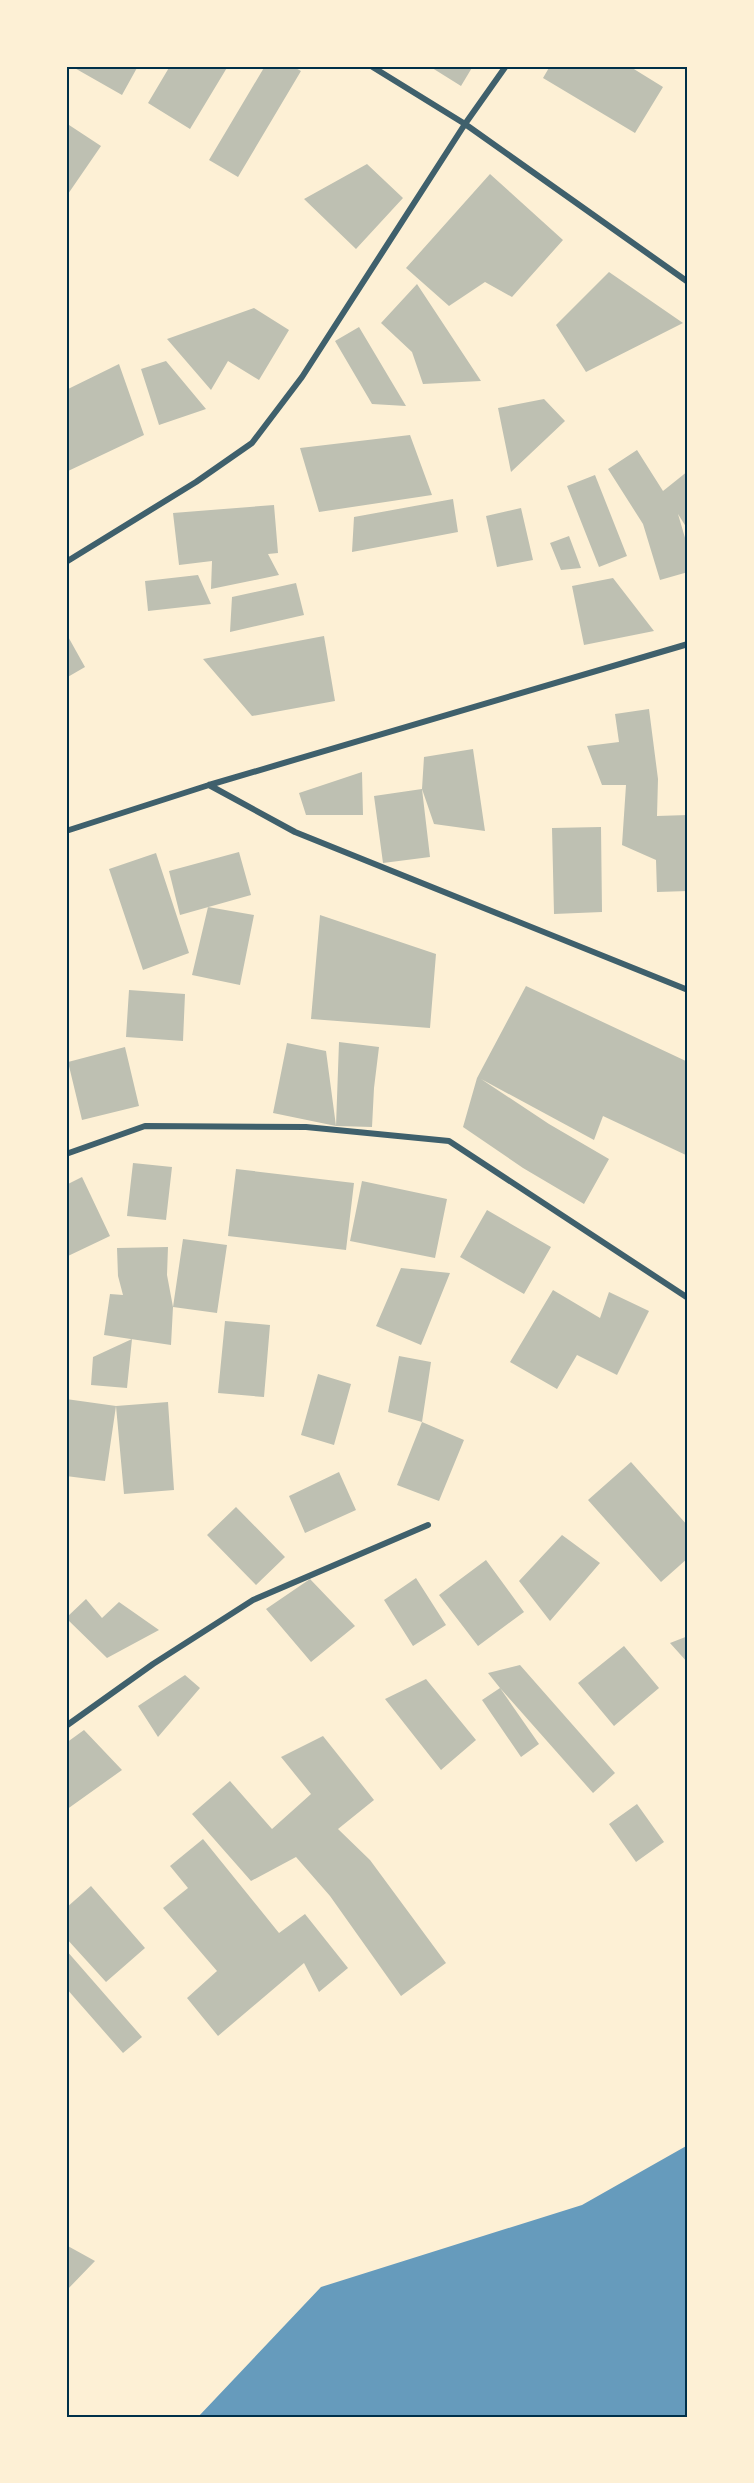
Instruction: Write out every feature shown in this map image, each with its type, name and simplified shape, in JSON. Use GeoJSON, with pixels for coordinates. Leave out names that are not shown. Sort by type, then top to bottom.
{"type":"FeatureCollection","features":[{"type":"Feature","properties":{"kind":"street"},"geometry":{"type":"LineString","coordinates":[[371,66],[465,124],[688,282]]}},
{"type":"Feature","properties":{"kind":"street"},"geometry":{"type":"LineString","coordinates":[[66,562],[196,482],[252,443],[302,377],[465,124],[506,66]]}},
{"type":"Feature","properties":{"kind":"street"},"geometry":{"type":"LineString","coordinates":[[66,831],[209,785],[688,644]]}},
{"type":"Feature","properties":{"kind":"street"},"geometry":{"type":"LineString","coordinates":[[209,785],[295,832],[688,990]]}},
{"type":"Feature","properties":{"kind":"street"},"geometry":{"type":"LineString","coordinates":[[66,1154],[145,1126],[306,1127],[449,1141],[688,1298]]}},
{"type":"Feature","properties":{"kind":"street"},"geometry":{"type":"LineString","coordinates":[[66,1726],[153,1664],[253,1600],[428,1525]]}},
{"type":"Feature","properties":{"kind":"water"},"geometry":{"type":"Polygon","coordinates":[[[688,2145],[688,2417],[198,2417],[321,2287],[582,2205],[688,2145]]]}},
{"type":"Feature","properties":{"kind":"building"},"geometry":{"type":"Polygon","coordinates":[[[71,66],[138,66],[122,95],[71,66]]]}},
{"type":"Feature","properties":{"kind":"building"},"geometry":{"type":"Polygon","coordinates":[[[170,66],[228,66],[190,129],[148,103],[170,66]]]}},
{"type":"Feature","properties":{"kind":"building"},"geometry":{"type":"Polygon","coordinates":[[[265,66],[292,66],[301,71],[238,177],[209,160],[265,66]]]}},
{"type":"Feature","properties":{"kind":"building"},"geometry":{"type":"Polygon","coordinates":[[[429,66],[473,66],[461,86],[429,66]]]}},
{"type":"Feature","properties":{"kind":"building"},"geometry":{"type":"Polygon","coordinates":[[[550,66],[629,66],[663,87],[635,133],[543,78],[550,66]]]}},
{"type":"Feature","properties":{"kind":"building"},"geometry":{"type":"Polygon","coordinates":[[[66,123],[101,146],[68,194],[66,192],[66,123]]]}},
{"type":"Feature","properties":{"kind":"building"},"geometry":{"type":"Polygon","coordinates":[[[367,164],[403,198],[356,249],[304,199],[367,164]]]}},
{"type":"Feature","properties":{"kind":"building"},"geometry":{"type":"Polygon","coordinates":[[[490,174],[563,240],[512,297],[485,282],[449,306],[406,268],[490,174]]]}},
{"type":"Feature","properties":{"kind":"building"},"geometry":{"type":"Polygon","coordinates":[[[609,272],[683,323],[586,372],[556,325],[609,272]]]}},
{"type":"Feature","properties":{"kind":"building"},"geometry":{"type":"Polygon","coordinates":[[[417,284],[481,381],[423,384],[412,352],[381,323],[417,284]]]}},
{"type":"Feature","properties":{"kind":"building"},"geometry":{"type":"Polygon","coordinates":[[[254,308],[289,330],[259,380],[228,361],[211,390],[167,339],[254,308]]]}},
{"type":"Feature","properties":{"kind":"building"},"geometry":{"type":"Polygon","coordinates":[[[359,327],[406,406],[372,404],[335,341],[359,327]]]}},
{"type":"Feature","properties":{"kind":"building"},"geometry":{"type":"Polygon","coordinates":[[[166,361],[206,409],[159,425],[141,369],[166,361]]]}},
{"type":"Feature","properties":{"kind":"building"},"geometry":{"type":"Polygon","coordinates":[[[119,364],[144,435],[66,472],[66,390],[119,364]]]}},
{"type":"Feature","properties":{"kind":"building"},"geometry":{"type":"Polygon","coordinates":[[[544,399],[565,421],[511,472],[498,408],[544,399]]]}},
{"type":"Feature","properties":{"kind":"building"},"geometry":{"type":"Polygon","coordinates":[[[410,435],[432,495],[319,512],[300,448],[410,435]]]}},
{"type":"Feature","properties":{"kind":"building"},"geometry":{"type":"Polygon","coordinates":[[[637,450],[663,491],[688,471],[688,530],[678,514],[688,548],[688,572],[660,580],[643,524],[608,469],[637,450]]]}},
{"type":"Feature","properties":{"kind":"building"},"geometry":{"type":"Polygon","coordinates":[[[595,475],[627,556],[599,567],[567,486],[595,475]]]}},
{"type":"Feature","properties":{"kind":"building"},"geometry":{"type":"Polygon","coordinates":[[[453,499],[458,532],[352,552],[354,517],[453,499]]]}},
{"type":"Feature","properties":{"kind":"building"},"geometry":{"type":"Polygon","coordinates":[[[274,505],[278,553],[268,554],[279,575],[211,589],[212,561],[179,565],[173,513],[274,505]]]}},
{"type":"Feature","properties":{"kind":"building"},"geometry":{"type":"Polygon","coordinates":[[[521,508],[533,560],[497,567],[486,516],[521,508]]]}},
{"type":"Feature","properties":{"kind":"building"},"geometry":{"type":"Polygon","coordinates":[[[569,536],[581,568],[561,570],[550,543],[569,536]]]}},
{"type":"Feature","properties":{"kind":"building"},"geometry":{"type":"Polygon","coordinates":[[[198,575],[211,604],[148,611],[145,581],[198,575]]]}},
{"type":"Feature","properties":{"kind":"building"},"geometry":{"type":"Polygon","coordinates":[[[613,578],[654,631],[584,645],[572,586],[613,578]]]}},
{"type":"Feature","properties":{"kind":"building"},"geometry":{"type":"Polygon","coordinates":[[[296,583],[304,615],[230,632],[232,597],[296,583]]]}},
{"type":"Feature","properties":{"kind":"building"},"geometry":{"type":"Polygon","coordinates":[[[66,633],[85,667],[66,678],[66,633]]]}},
{"type":"Feature","properties":{"kind":"building"},"geometry":{"type":"Polygon","coordinates":[[[324,636],[335,701],[252,716],[203,659],[324,636]]]}},
{"type":"Feature","properties":{"kind":"building"},"geometry":{"type":"Polygon","coordinates":[[[649,709],[658,779],[657,816],[688,815],[688,891],[657,892],[656,860],[622,845],[626,785],[602,785],[587,746],[619,742],[615,714],[649,709]]]}},
{"type":"Feature","properties":{"kind":"building"},"geometry":{"type":"Polygon","coordinates":[[[473,749],[485,831],[434,824],[422,789],[424,757],[473,749]]]}},
{"type":"Feature","properties":{"kind":"building"},"geometry":{"type":"Polygon","coordinates":[[[362,772],[363,815],[306,815],[299,793],[362,772]]]}},
{"type":"Feature","properties":{"kind":"building"},"geometry":{"type":"Polygon","coordinates":[[[422,789],[430,857],[383,863],[374,796],[422,789]]]}},
{"type":"Feature","properties":{"kind":"building"},"geometry":{"type":"Polygon","coordinates":[[[601,827],[602,912],[554,914],[552,828],[601,827]]]}},
{"type":"Feature","properties":{"kind":"building"},"geometry":{"type":"Polygon","coordinates":[[[239,852],[251,895],[180,915],[169,871],[239,852]]]}},
{"type":"Feature","properties":{"kind":"building"},"geometry":{"type":"Polygon","coordinates":[[[156,853],[189,953],[143,970],[109,869],[156,853]]]}},
{"type":"Feature","properties":{"kind":"building"},"geometry":{"type":"Polygon","coordinates":[[[208,907],[254,915],[240,985],[192,975],[208,907]]]}},
{"type":"Feature","properties":{"kind":"building"},"geometry":{"type":"Polygon","coordinates":[[[320,915],[436,954],[430,1028],[311,1019],[320,915]]]}},
{"type":"Feature","properties":{"kind":"building"},"geometry":{"type":"Polygon","coordinates":[[[526,986],[688,1062],[688,1156],[603,1116],[594,1140],[481,1079],[549,1124],[609,1159],[584,1204],[523,1168],[463,1127],[477,1078],[526,986]]]}},
{"type":"Feature","properties":{"kind":"building"},"geometry":{"type":"Polygon","coordinates":[[[129,990],[185,994],[183,1041],[126,1037],[129,990]]]}},
{"type":"Feature","properties":{"kind":"building"},"geometry":{"type":"Polygon","coordinates":[[[339,1042],[379,1047],[372,1127],[336,1126],[339,1042]]]}},
{"type":"Feature","properties":{"kind":"building"},"geometry":{"type":"Polygon","coordinates":[[[287,1043],[326,1051],[336,1126],[273,1113],[287,1043]]]}},
{"type":"Feature","properties":{"kind":"building"},"geometry":{"type":"Polygon","coordinates":[[[125,1047],[139,1106],[82,1120],[68,1062],[125,1047]]]}},
{"type":"Feature","properties":{"kind":"building"},"geometry":{"type":"Polygon","coordinates":[[[133,1163],[172,1167],[166,1220],[127,1216],[133,1163]]]}},
{"type":"Feature","properties":{"kind":"building"},"geometry":{"type":"Polygon","coordinates":[[[236,1169],[354,1183],[346,1250],[228,1236],[236,1169]]]}},
{"type":"Feature","properties":{"kind":"building"},"geometry":{"type":"Polygon","coordinates":[[[82,1177],[110,1236],[68,1256],[66,1252],[66,1185],[82,1177]]]}},
{"type":"Feature","properties":{"kind":"building"},"geometry":{"type":"Polygon","coordinates":[[[362,1181],[447,1199],[435,1258],[350,1241],[362,1181]]]}},
{"type":"Feature","properties":{"kind":"building"},"geometry":{"type":"Polygon","coordinates":[[[487,1210],[551,1247],[524,1294],[460,1257],[487,1210]]]}},
{"type":"Feature","properties":{"kind":"building"},"geometry":{"type":"Polygon","coordinates":[[[183,1239],[227,1245],[217,1313],[173,1307],[183,1239]]]}},
{"type":"Feature","properties":{"kind":"building"},"geometry":{"type":"Polygon","coordinates":[[[168,1247],[167,1275],[173,1307],[171,1345],[104,1335],[110,1294],[123,1295],[118,1276],[117,1248],[168,1247]]]}},
{"type":"Feature","properties":{"kind":"building"},"geometry":{"type":"Polygon","coordinates":[[[401,1268],[450,1273],[421,1345],[376,1326],[401,1268]]]}},
{"type":"Feature","properties":{"kind":"building"},"geometry":{"type":"Polygon","coordinates":[[[553,1290],[600,1318],[609,1292],[649,1311],[617,1375],[577,1355],[557,1389],[510,1362],[553,1290]]]}},
{"type":"Feature","properties":{"kind":"building"},"geometry":{"type":"Polygon","coordinates":[[[225,1321],[270,1325],[264,1397],[218,1393],[225,1321]]]}},
{"type":"Feature","properties":{"kind":"building"},"geometry":{"type":"Polygon","coordinates":[[[132,1339],[127,1388],[91,1385],[93,1357],[132,1339]]]}},
{"type":"Feature","properties":{"kind":"building"},"geometry":{"type":"Polygon","coordinates":[[[399,1356],[431,1362],[422,1422],[388,1412],[399,1356]]]}},
{"type":"Feature","properties":{"kind":"building"},"geometry":{"type":"Polygon","coordinates":[[[318,1374],[351,1384],[334,1445],[301,1435],[318,1374]]]}},
{"type":"Feature","properties":{"kind":"building"},"geometry":{"type":"Polygon","coordinates":[[[66,1399],[116,1406],[105,1481],[66,1476],[66,1399]]]}},
{"type":"Feature","properties":{"kind":"building"},"geometry":{"type":"Polygon","coordinates":[[[168,1402],[174,1490],[124,1494],[116,1406],[168,1402]]]}},
{"type":"Feature","properties":{"kind":"building"},"geometry":{"type":"Polygon","coordinates":[[[422,1422],[464,1440],[439,1501],[397,1485],[422,1422]]]}},
{"type":"Feature","properties":{"kind":"building"},"geometry":{"type":"Polygon","coordinates":[[[631,1462],[688,1526],[688,1558],[661,1582],[588,1500],[631,1462]]]}},
{"type":"Feature","properties":{"kind":"building"},"geometry":{"type":"Polygon","coordinates":[[[339,1472],[356,1510],[305,1533],[289,1496],[339,1472]]]}},
{"type":"Feature","properties":{"kind":"building"},"geometry":{"type":"Polygon","coordinates":[[[236,1507],[285,1557],[256,1585],[207,1535],[236,1507]]]}},
{"type":"Feature","properties":{"kind":"building"},"geometry":{"type":"Polygon","coordinates":[[[562,1535],[600,1563],[550,1621],[519,1581],[562,1535]]]}},
{"type":"Feature","properties":{"kind":"building"},"geometry":{"type":"Polygon","coordinates":[[[486,1560],[524,1612],[478,1646],[439,1595],[486,1560]]]}},
{"type":"Feature","properties":{"kind":"building"},"geometry":{"type":"Polygon","coordinates":[[[416,1578],[446,1625],[413,1646],[384,1600],[416,1578]]]}},
{"type":"Feature","properties":{"kind":"building"},"geometry":{"type":"Polygon","coordinates":[[[310,1579],[355,1626],[311,1662],[266,1609],[310,1579]]]}},
{"type":"Feature","properties":{"kind":"building"},"geometry":{"type":"Polygon","coordinates":[[[86,1599],[102,1618],[119,1602],[159,1630],[107,1658],[66,1618],[86,1599]]]}},
{"type":"Feature","properties":{"kind":"building"},"geometry":{"type":"Polygon","coordinates":[[[688,1636],[688,1663],[670,1643],[688,1636]]]}},
{"type":"Feature","properties":{"kind":"building"},"geometry":{"type":"Polygon","coordinates":[[[624,1646],[659,1688],[614,1726],[578,1683],[624,1646]]]}},
{"type":"Feature","properties":{"kind":"building"},"geometry":{"type":"Polygon","coordinates":[[[520,1665],[615,1773],[593,1793],[488,1673],[520,1665]]]}},
{"type":"Feature","properties":{"kind":"building"},"geometry":{"type":"Polygon","coordinates":[[[185,1675],[200,1688],[158,1737],[138,1706],[185,1675]]]}},
{"type":"Feature","properties":{"kind":"building"},"geometry":{"type":"Polygon","coordinates":[[[426,1679],[476,1740],[441,1770],[385,1699],[426,1679]]]}},
{"type":"Feature","properties":{"kind":"building"},"geometry":{"type":"Polygon","coordinates":[[[500,1688],[539,1744],[521,1757],[482,1700],[500,1688]]]}},
{"type":"Feature","properties":{"kind":"building"},"geometry":{"type":"Polygon","coordinates":[[[84,1730],[122,1770],[66,1810],[66,1743],[84,1730]]]}},
{"type":"Feature","properties":{"kind":"building"},"geometry":{"type":"Polygon","coordinates":[[[323,1736],[374,1800],[338,1829],[370,1860],[446,1963],[401,1996],[330,1896],[296,1857],[251,1881],[192,1814],[230,1781],[272,1829],[311,1794],[281,1757],[323,1736]]]}},
{"type":"Feature","properties":{"kind":"building"},"geometry":{"type":"Polygon","coordinates":[[[637,1804],[664,1842],[636,1862],[609,1824],[637,1804]]]}},
{"type":"Feature","properties":{"kind":"building"},"geometry":{"type":"Polygon","coordinates":[[[203,1839],[279,1933],[305,1914],[348,1968],[319,1992],[304,1963],[218,2036],[187,1998],[217,1971],[163,1908],[188,1888],[170,1866],[203,1839]]]}},
{"type":"Feature","properties":{"kind":"building"},"geometry":{"type":"Polygon","coordinates":[[[91,1886],[145,1948],[106,1982],[66,1938],[66,1908],[91,1886]]]}},
{"type":"Feature","properties":{"kind":"building"},"geometry":{"type":"Polygon","coordinates":[[[66,1950],[142,2037],[123,2053],[66,1988],[66,1950]]]}},
{"type":"Feature","properties":{"kind":"building"},"geometry":{"type":"Polygon","coordinates":[[[66,2245],[95,2261],[66,2291],[66,2245]]]}}]}
